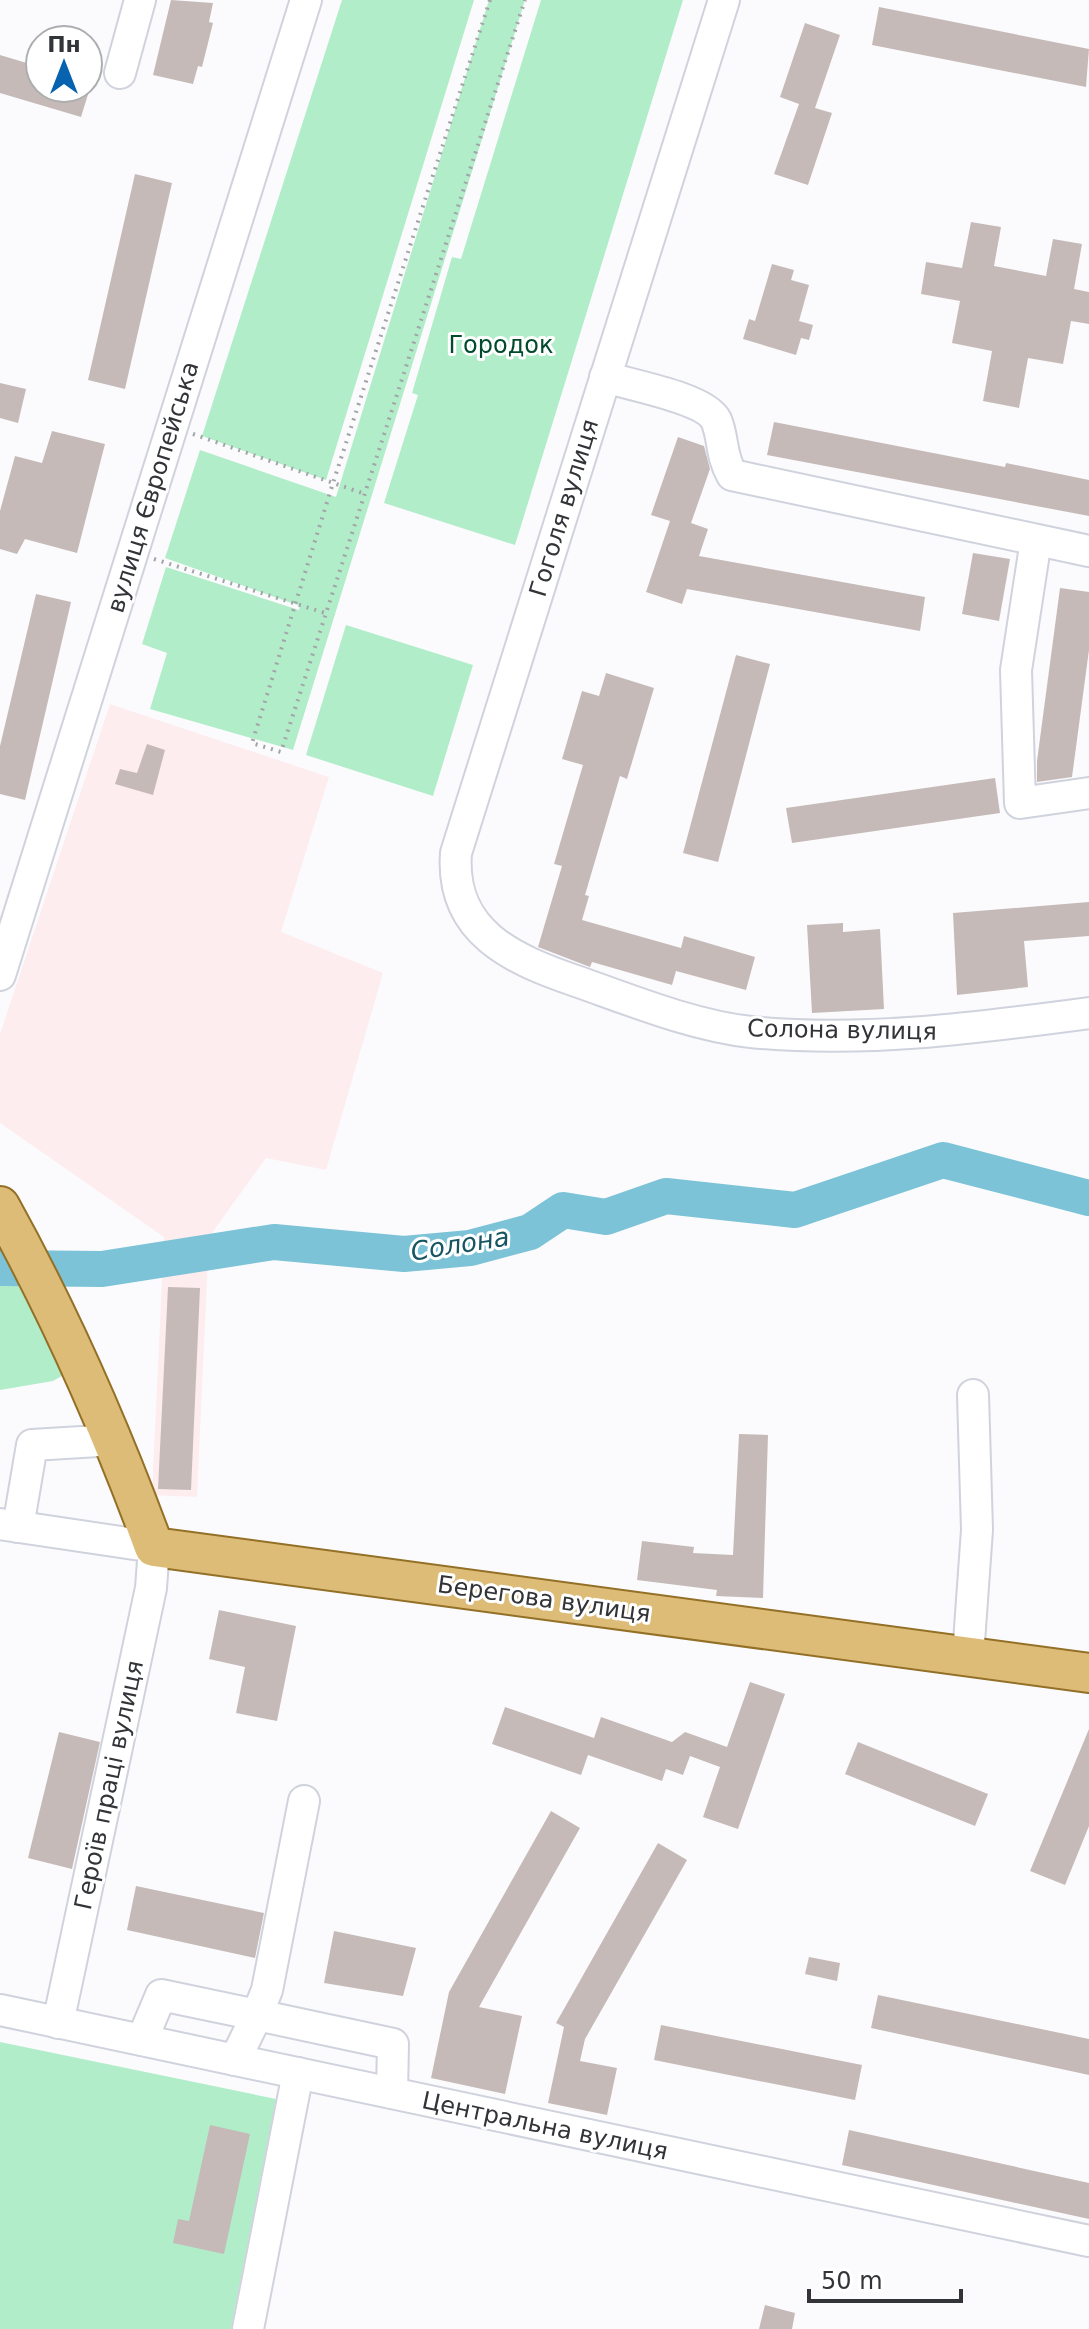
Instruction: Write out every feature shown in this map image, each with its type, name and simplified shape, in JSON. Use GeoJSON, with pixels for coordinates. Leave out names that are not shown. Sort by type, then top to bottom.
{"type":"FeatureCollection","features":[{"type":"Feature","properties":{"kind":"main road"},"geometry":{"type":"LineString","coordinates":[[1,1207],[63,1327],[115,1440],[154,1547]]}},
{"type":"Feature","properties":{"kind":"main road","name":"Берегова вулиця"},"geometry":{"type":"LineString","coordinates":[[154,1547],[1089,1673]]}},
{"type":"Feature","properties":{"kind":"street"},"geometry":{"type":"LineString","coordinates":[[120,73],[140,0]]}},
{"type":"Feature","properties":{"kind":"street","name":"вулиця Європейська"},"geometry":{"type":"LineString","coordinates":[[0,975],[306,0]]}},
{"type":"Feature","properties":{"kind":"street","name":"Гоголя вулиця"},"geometry":{"type":"LineString","coordinates":[[554,974],[505,951],[467,915],[457,889],[456,853],[724,0]]}},
{"type":"Feature","properties":{"kind":"street"},"geometry":{"type":"LineString","coordinates":[[605,377],[706,407],[717,421],[723,458],[732,475],[1089,551]]}},
{"type":"Feature","properties":{"kind":"street"},"geometry":{"type":"LineString","coordinates":[[1036,540],[1016,670],[1020,803],[1089,793]]}},
{"type":"Feature","properties":{"kind":"street","name":"Солона вулиця"},"geometry":{"type":"LineString","coordinates":[[554,974],[649,1007],[749,1032],[854,1034],[955,1031],[1089,1013]]}},
{"type":"Feature","properties":{"kind":"street"},"geometry":{"type":"LineString","coordinates":[[968,1656],[977,1530],[973,1395]]}},
{"type":"Feature","properties":{"kind":"street"},"geometry":{"type":"LineString","coordinates":[[9,1526],[32,1445],[115,1440]]}},
{"type":"Feature","properties":{"kind":"street","name":"Берегова вулиця"},"geometry":{"type":"LineString","coordinates":[[9,1526],[154,1547]]}},
{"type":"Feature","properties":{"kind":"street","name":"Героїв праці вулиця"},"geometry":{"type":"LineString","coordinates":[[58,2023],[151,1588],[154,1547]]}},
{"type":"Feature","properties":{"kind":"street"},"geometry":{"type":"LineString","coordinates":[[235,2060],[267,1990],[304,1801]]}},
{"type":"Feature","properties":{"kind":"street"},"geometry":{"type":"LineString","coordinates":[[142,2040],[161,1995],[257,2015],[393,2044],[392,2093]]}},
{"type":"Feature","properties":{"kind":"street","name":"Центральна вулиця"},"geometry":{"type":"LineString","coordinates":[[0,2010],[1089,2241]]}},
{"type":"Feature","properties":{"kind":"street"},"geometry":{"type":"LineString","coordinates":[[248,2329],[298,2073]]}},
{"type":"Feature","properties":{"kind":"path"},"geometry":{"type":"LineString","coordinates":[[490,0],[252,743],[281,752],[525,0]]}},
{"type":"Feature","properties":{"kind":"path"},"geometry":{"type":"LineString","coordinates":[[172,427],[363,494]]}},
{"type":"Feature","properties":{"kind":"path"},"geometry":{"type":"LineString","coordinates":[[133,552],[326,614]]}},
{"type":"Feature","properties":{"kind":"shaded area"},"geometry":{"type":"Polygon","coordinates":[[[110,704],[329,777],[281,932],[383,973],[326,1170],[266,1158],[209,1237],[197,1497],[152,1495],[164,1237],[0,1123],[0,1034],[110,704]]]}},
{"type":"Feature","properties":{"kind":"green space"},"geometry":{"type":"Polygon","coordinates":[[[342,0],[474,0],[326,480],[202,436],[342,0]]]}},
{"type":"Feature","properties":{"kind":"green space"},"geometry":{"type":"Polygon","coordinates":[[[489,0],[525,0],[293,750],[150,709],[167,653],[142,644],[166,567],[299,610],[300,606],[165,558],[200,450],[336,497],[489,0]]]}},
{"type":"Feature","properties":{"kind":"green space","name":"Городок"},"geometry":{"type":"Polygon","coordinates":[[[541,0],[683,0],[515,545],[384,503],[418,395],[412,393],[452,257],[461,259],[541,0]]]}},
{"type":"Feature","properties":{"kind":"green space"},"geometry":{"type":"Polygon","coordinates":[[[346,625],[473,665],[433,796],[306,755],[346,625]]]}},
{"type":"Feature","properties":{"kind":"green space"},"geometry":{"type":"Polygon","coordinates":[[[0,1253],[67,1373],[53,1381],[0,1390],[0,1253]]]}},
{"type":"Feature","properties":{"kind":"green space"},"geometry":{"type":"Polygon","coordinates":[[[0,2042],[276,2099],[231,2329],[0,2329],[0,2042]]]}},
{"type":"Feature","properties":{"kind":"building"},"geometry":{"type":"Polygon","coordinates":[[[171,0],[213,3],[209,22],[213,23],[202,67],[198,66],[193,84],[153,75],[171,0]]]}},
{"type":"Feature","properties":{"kind":"building"},"geometry":{"type":"Polygon","coordinates":[[[879,7],[1089,49],[1086,87],[872,45],[879,7]]]}},
{"type":"Feature","properties":{"kind":"building"},"geometry":{"type":"Polygon","coordinates":[[[805,23],[840,35],[815,108],[832,113],[808,185],[774,174],[799,104],[780,97],[805,23]]]}},
{"type":"Feature","properties":{"kind":"building"},"geometry":{"type":"Polygon","coordinates":[[[0,55],[24,62],[24,100],[0,93],[0,55]]]}},
{"type":"Feature","properties":{"kind":"building"},"geometry":{"type":"Polygon","coordinates":[[[37,104],[85,104],[81,117],[37,104]]]}},
{"type":"Feature","properties":{"kind":"building"},"geometry":{"type":"Polygon","coordinates":[[[135,174],[172,183],[125,389],[88,380],[135,174]]]}},
{"type":"Feature","properties":{"kind":"building"},"geometry":{"type":"Polygon","coordinates":[[[971,222],[1001,227],[994,266],[1046,276],[1053,239],[1082,244],[1074,289],[1089,292],[1089,324],[1071,321],[1063,364],[1028,358],[1019,408],[983,401],[992,351],[952,343],[960,301],[921,294],[926,262],[962,268],[971,222]]]}},
{"type":"Feature","properties":{"kind":"building"},"geometry":{"type":"Polygon","coordinates":[[[772,264],[794,270],[791,280],[809,285],[799,321],[813,325],[809,340],[801,338],[796,355],[743,339],[749,319],[755,321],[772,264]]]}},
{"type":"Feature","properties":{"kind":"building"},"geometry":{"type":"Polygon","coordinates":[[[0,383],[26,389],[18,423],[0,418],[0,383]]]}},
{"type":"Feature","properties":{"kind":"building"},"geometry":{"type":"Polygon","coordinates":[[[774,422],[1005,467],[1006,463],[1089,480],[1089,516],[767,455],[774,422]]]}},
{"type":"Feature","properties":{"kind":"building"},"geometry":{"type":"Polygon","coordinates":[[[52,431],[105,444],[77,553],[25,539],[17,554],[0,549],[0,511],[15,456],[42,463],[52,431]]]}},
{"type":"Feature","properties":{"kind":"building"},"geometry":{"type":"Polygon","coordinates":[[[678,437],[704,446],[710,469],[691,523],[708,529],[699,556],[925,597],[920,631],[687,589],[682,604],[646,592],[670,521],[651,515],[678,437]]]}},
{"type":"Feature","properties":{"kind":"building"},"geometry":{"type":"Polygon","coordinates":[[[973,553],[1010,559],[999,621],[962,614],[973,553]]]}},
{"type":"Feature","properties":{"kind":"building"},"geometry":{"type":"Polygon","coordinates":[[[1060,588],[1089,592],[1089,650],[1072,777],[1037,782],[1037,761],[1060,588]]]}},
{"type":"Feature","properties":{"kind":"building"},"geometry":{"type":"Polygon","coordinates":[[[36,594],[71,602],[25,800],[0,794],[0,746],[36,594]]]}},
{"type":"Feature","properties":{"kind":"building"},"geometry":{"type":"Polygon","coordinates":[[[736,655],[770,664],[718,862],[683,853],[736,655]]]}},
{"type":"Feature","properties":{"kind":"building"},"geometry":{"type":"Polygon","coordinates":[[[606,673],[654,688],[627,779],[620,776],[585,895],[589,896],[582,920],[681,948],[684,936],[755,957],[746,990],[676,971],[672,985],[592,962],[590,967],[538,947],[562,866],[554,864],[583,765],[562,759],[582,691],[599,696],[606,673]]]}},
{"type":"Feature","properties":{"kind":"building"},"geometry":{"type":"Polygon","coordinates":[[[147,744],[165,750],[153,795],[115,784],[120,769],[137,773],[147,744]]]}},
{"type":"Feature","properties":{"kind":"building"},"geometry":{"type":"Polygon","coordinates":[[[995,778],[1000,813],[792,843],[786,808],[995,778]]]}},
{"type":"Feature","properties":{"kind":"building"},"geometry":{"type":"Polygon","coordinates":[[[1089,902],[1089,936],[1024,941],[1028,987],[957,995],[953,913],[1089,902]]]}},
{"type":"Feature","properties":{"kind":"building"},"geometry":{"type":"Polygon","coordinates":[[[843,923],[843,932],[880,929],[884,1009],[812,1013],[807,925],[843,923]]]}},
{"type":"Feature","properties":{"kind":"building"},"geometry":{"type":"Polygon","coordinates":[[[168,1287],[200,1288],[191,1490],[158,1489],[168,1287]]]}},
{"type":"Feature","properties":{"kind":"building"},"geometry":{"type":"Polygon","coordinates":[[[739,1434],[768,1435],[763,1598],[716,1596],[717,1590],[637,1580],[642,1541],[694,1547],[693,1553],[733,1555],[739,1434]]]}},
{"type":"Feature","properties":{"kind":"building"},"geometry":{"type":"Polygon","coordinates":[[[219,1610],[296,1626],[277,1721],[236,1713],[245,1667],[209,1659],[219,1610]]]}},
{"type":"Feature","properties":{"kind":"building"},"geometry":{"type":"Polygon","coordinates":[[[750,1682],[785,1694],[738,1829],[703,1817],[720,1767],[690,1756],[683,1775],[666,1769],[662,1781],[588,1755],[581,1775],[492,1744],[505,1707],[594,1738],[601,1717],[672,1742],[685,1732],[727,1747],[750,1682]]]}},
{"type":"Feature","properties":{"kind":"building"},"geometry":{"type":"Polygon","coordinates":[[[1089,1729],[1089,1826],[1065,1885],[1030,1871],[1089,1729]]]}},
{"type":"Feature","properties":{"kind":"building"},"geometry":{"type":"Polygon","coordinates":[[[59,1732],[100,1742],[72,1869],[28,1858],[59,1732]]]}},
{"type":"Feature","properties":{"kind":"building"},"geometry":{"type":"Polygon","coordinates":[[[858,1742],[988,1794],[975,1826],[845,1774],[858,1742]]]}},
{"type":"Feature","properties":{"kind":"building"},"geometry":{"type":"Polygon","coordinates":[[[551,1811],[580,1828],[479,2007],[522,2016],[505,2094],[431,2078],[449,1992],[551,1811]]]}},
{"type":"Feature","properties":{"kind":"building"},"geometry":{"type":"Polygon","coordinates":[[[658,1843],[687,1860],[585,2039],[580,2061],[617,2068],[607,2115],[548,2103],[564,2027],[556,2023],[658,1843]]]}},
{"type":"Feature","properties":{"kind":"building"},"geometry":{"type":"Polygon","coordinates":[[[136,1886],[264,1913],[255,1958],[127,1930],[136,1886]]]}},
{"type":"Feature","properties":{"kind":"building"},"geometry":{"type":"Polygon","coordinates":[[[334,1931],[416,1948],[403,1996],[324,1983],[334,1931]]]}},
{"type":"Feature","properties":{"kind":"building"},"geometry":{"type":"Polygon","coordinates":[[[809,1957],[840,1963],[837,1981],[805,1974],[809,1957]]]}},
{"type":"Feature","properties":{"kind":"building"},"geometry":{"type":"Polygon","coordinates":[[[878,1995],[1089,2039],[1089,2075],[871,2028],[878,1995]]]}},
{"type":"Feature","properties":{"kind":"building"},"geometry":{"type":"Polygon","coordinates":[[[661,2025],[862,2065],[855,2100],[654,2060],[661,2025]]]}},
{"type":"Feature","properties":{"kind":"building"},"geometry":{"type":"Polygon","coordinates":[[[210,2125],[250,2134],[224,2254],[173,2243],[178,2219],[189,2221],[210,2125]]]}},
{"type":"Feature","properties":{"kind":"building"},"geometry":{"type":"Polygon","coordinates":[[[849,2130],[1089,2183],[1089,2219],[842,2165],[849,2130]]]}},
{"type":"Feature","properties":{"kind":"building"},"geometry":{"type":"Polygon","coordinates":[[[765,2305],[795,2313],[792,2329],[759,2329],[765,2305]]]}},
{"type":"Feature","properties":{"kind":"waterway","name":"Солона"},"geometry":{"type":"LineString","coordinates":[[0,1268],[102,1269],[274,1242],[404,1254],[470,1248],[530,1232],[563,1210],[606,1217],[666,1196],[795,1210],[943,1160],[1089,1198]]}}]}
